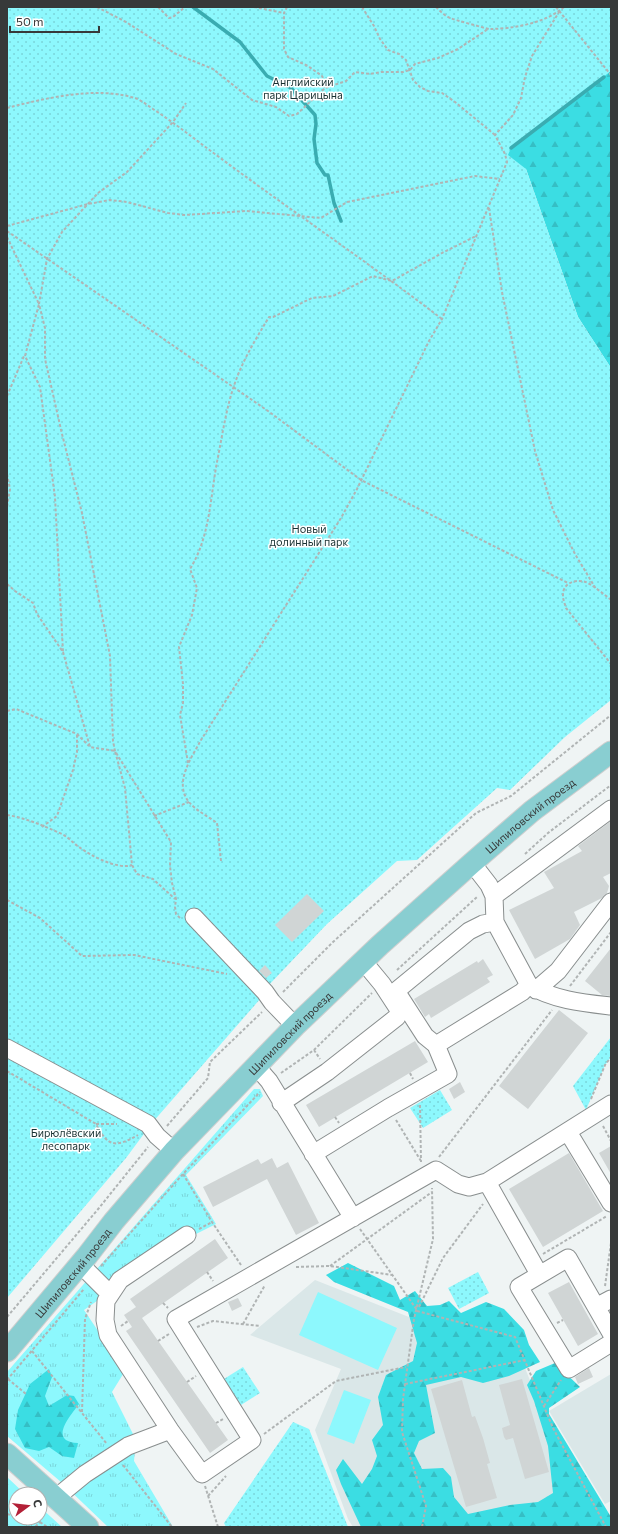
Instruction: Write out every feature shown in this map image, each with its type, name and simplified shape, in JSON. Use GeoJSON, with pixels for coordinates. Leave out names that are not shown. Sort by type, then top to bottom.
{"type":"FeatureCollection","features":[{"type":"Feature","properties":{"kind":"main road","name":"Шипиловский проезд"},"geometry":{"type":"LineString","coordinates":[[7,1352],[114,1221],[174,1151],[295,1026],[363,961],[472,863],[532,811],[611,752]]}},
{"type":"Feature","properties":{"kind":"main road"},"geometry":{"type":"LineString","coordinates":[[7,1454],[57,1497],[88,1527]]}},
{"type":"Feature","properties":{"kind":"lane"},"geometry":{"type":"LineString","coordinates":[[494,896],[611,809]]}},
{"type":"Feature","properties":{"kind":"lane"},"geometry":{"type":"LineString","coordinates":[[472,863],[490,885],[494,896],[495,922],[533,988],[561,998],[586,1004],[611,1006]]}},
{"type":"Feature","properties":{"kind":"lane"},"geometry":{"type":"LineString","coordinates":[[436,1045],[522,992],[533,988],[558,971],[611,902]]}},
{"type":"Feature","properties":{"kind":"lane"},"geometry":{"type":"LineString","coordinates":[[188,919],[265,992],[272,1002],[295,1026]]}},
{"type":"Feature","properties":{"kind":"lane"},"geometry":{"type":"LineString","coordinates":[[313,1154],[420,1089],[448,1074],[436,1045],[425,1036],[396,991],[469,931],[483,924],[495,922]]}},
{"type":"Feature","properties":{"kind":"lane"},"geometry":{"type":"LineString","coordinates":[[281,1103],[327,1072],[397,1017],[399,1010],[382,984],[363,961]]}},
{"type":"Feature","properties":{"kind":"lane"},"geometry":{"type":"LineString","coordinates":[[7,1048],[148,1124],[174,1151]]}},
{"type":"Feature","properties":{"kind":"lane"},"geometry":{"type":"LineString","coordinates":[[256,1066],[269,1081],[281,1103],[353,1218]]}},
{"type":"Feature","properties":{"kind":"lane"},"geometry":{"type":"LineString","coordinates":[[80,1264],[104,1288],[106,1301],[105,1320],[108,1335],[170,1430],[202,1474],[252,1440],[176,1319],[250,1277],[284,1264],[435,1166],[436,1170],[458,1184],[469,1187],[489,1187],[611,1104]]}},
{"type":"Feature","properties":{"kind":"lane"},"geometry":{"type":"LineString","coordinates":[[568,1132],[611,1203]]}},
{"type":"Feature","properties":{"kind":"lane"},"geometry":{"type":"LineString","coordinates":[[489,1187],[535,1268]]}},
{"type":"Feature","properties":{"kind":"lane"},"geometry":{"type":"LineString","coordinates":[[104,1288],[120,1280],[187,1235]]}},
{"type":"Feature","properties":{"kind":"lane"},"geometry":{"type":"LineString","coordinates":[[611,1332],[604,1303],[568,1258],[535,1268],[519,1286],[569,1369],[611,1343]]}},
{"type":"Feature","properties":{"kind":"lane"},"geometry":{"type":"LineString","coordinates":[[57,1497],[85,1474],[128,1446],[170,1430]]}},
{"type":"Feature","properties":{"kind":"path"},"geometry":{"type":"LineString","coordinates":[[97,7],[126,22],[176,54],[213,69],[252,100],[276,107],[289,116],[296,114],[325,88],[346,81],[355,72],[370,74],[381,72],[403,72],[410,70],[414,64],[438,58],[458,49],[488,29]]}},
{"type":"Feature","properties":{"kind":"path"},"geometry":{"type":"LineString","coordinates":[[158,7],[169,18],[176,15],[185,7]]}},
{"type":"Feature","properties":{"kind":"path"},"geometry":{"type":"LineString","coordinates":[[254,7],[284,13]]}},
{"type":"Feature","properties":{"kind":"path"},"geometry":{"type":"LineString","coordinates":[[287,7],[284,13],[284,49],[288,57],[315,69],[322,76],[325,82],[325,88]]}},
{"type":"Feature","properties":{"kind":"path"},"geometry":{"type":"LineString","coordinates":[[221,861],[217,823],[189,802],[183,785],[183,778],[188,764],[201,740],[341,518],[442,319],[489,207],[506,162],[505,154],[495,135],[442,93],[428,91],[420,87],[413,80],[406,60],[399,54],[388,50],[362,7]]}},
{"type":"Feature","properties":{"kind":"path"},"geometry":{"type":"LineString","coordinates":[[436,7],[450,18],[488,29],[516,26],[537,21],[559,12]]}},
{"type":"Feature","properties":{"kind":"path"},"geometry":{"type":"LineString","coordinates":[[556,7],[611,75]]}},
{"type":"Feature","properties":{"kind":"path"},"geometry":{"type":"LineString","coordinates":[[495,135],[513,115],[521,98],[525,77],[532,56],[559,12],[564,7]]}},
{"type":"Feature","properties":{"kind":"path"},"geometry":{"type":"LineString","coordinates":[[7,108],[44,99],[94,93],[114,93],[137,99],[173,122],[218,157],[392,281],[442,319]]}},
{"type":"Feature","properties":{"kind":"path"},"geometry":{"type":"LineString","coordinates":[[7,396],[25,356],[39,304],[47,259],[62,232],[98,193],[127,172],[173,122],[186,103]]}},
{"type":"Feature","properties":{"kind":"path"},"geometry":{"type":"LineString","coordinates":[[7,226],[88,204],[110,200],[127,202],[185,216],[246,211],[321,218],[347,202],[474,176],[500,179]]}},
{"type":"Feature","properties":{"kind":"path"},"geometry":{"type":"LineString","coordinates":[[489,207],[502,292],[535,452],[553,510],[575,554],[596,589]]}},
{"type":"Feature","properties":{"kind":"path"},"geometry":{"type":"LineString","coordinates":[[7,231],[234,387],[361,480],[568,584]]}},
{"type":"Feature","properties":{"kind":"path"},"geometry":{"type":"LineString","coordinates":[[188,764],[180,715],[183,703],[183,684],[179,647],[192,614],[197,588],[190,568],[198,556],[203,542],[218,457],[234,387],[251,348],[268,317],[273,317],[312,298],[333,296],[373,276],[392,281],[442,253],[477,236]]}},
{"type":"Feature","properties":{"kind":"path"},"geometry":{"type":"LineString","coordinates":[[7,237],[39,304],[45,328],[45,359],[82,513],[110,656],[113,741],[125,788],[132,865],[138,874],[152,879],[176,899]]}},
{"type":"Feature","properties":{"kind":"path"},"geometry":{"type":"LineString","coordinates":[[25,356],[40,387],[55,497],[63,652],[90,747]]}},
{"type":"Feature","properties":{"kind":"path"},"geometry":{"type":"LineString","coordinates":[[7,474],[10,489],[7,507]]}},
{"type":"Feature","properties":{"kind":"path"},"geometry":{"type":"LineString","coordinates":[[611,600],[587,583],[576,581],[568,584],[563,590],[566,608],[611,664]]}},
{"type":"Feature","properties":{"kind":"path"},"geometry":{"type":"LineString","coordinates":[[7,584],[33,603],[37,614],[63,652]]}},
{"type":"Feature","properties":{"kind":"path"},"geometry":{"type":"LineString","coordinates":[[7,711],[16,710],[77,734],[90,747],[115,751],[171,842],[170,866],[176,899],[176,914],[188,919]]}},
{"type":"Feature","properties":{"kind":"path"},"geometry":{"type":"LineString","coordinates":[[7,1317],[208,1078],[210,1062],[333,942],[476,813],[511,796],[611,715]]}},
{"type":"Feature","properties":{"kind":"path"},"geometry":{"type":"LineString","coordinates":[[42,827],[57,816],[73,770],[77,752],[77,734]]}},
{"type":"Feature","properties":{"kind":"path"},"geometry":{"type":"LineString","coordinates":[[154,816],[189,802]]}},
{"type":"Feature","properties":{"kind":"path"},"geometry":{"type":"LineString","coordinates":[[7,815],[24,818],[63,835],[80,848],[109,863],[125,868],[132,865]]}},
{"type":"Feature","properties":{"kind":"path"},"geometry":{"type":"LineString","coordinates":[[7,900],[40,918],[82,956],[134,956],[234,976]]}},
{"type":"Feature","properties":{"kind":"path"},"geometry":{"type":"LineString","coordinates":[[422,1527],[426,1506],[402,1432],[405,1384],[414,1319],[433,1239],[432,1192],[435,1166],[611,932]]}},
{"type":"Feature","properties":{"kind":"path"},"geometry":{"type":"LineString","coordinates":[[611,1057],[605,1065],[586,1110],[590,1117],[611,1141]]}},
{"type":"Feature","properties":{"kind":"path"},"geometry":{"type":"LineString","coordinates":[[7,1070],[96,1124],[103,1136],[109,1142],[124,1142],[143,1132],[158,1136]]}},
{"type":"Feature","properties":{"kind":"path"},"geometry":{"type":"LineString","coordinates":[[388,1108],[421,1162],[420,1089]]}},
{"type":"Feature","properties":{"kind":"path"},"geometry":{"type":"LineString","coordinates":[[183,1174],[212,1222],[250,1277]]}},
{"type":"Feature","properties":{"kind":"path"},"geometry":{"type":"LineString","coordinates":[[416,1311],[444,1258],[489,1187]]}},
{"type":"Feature","properties":{"kind":"path"},"geometry":{"type":"LineString","coordinates":[[330,1266],[432,1192]]}},
{"type":"Feature","properties":{"kind":"path"},"geometry":{"type":"LineString","coordinates":[[535,1268],[611,1213]]}},
{"type":"Feature","properties":{"kind":"path"},"geometry":{"type":"LineString","coordinates":[[353,1218],[416,1311],[515,1337],[553,1428],[606,1527]]}},
{"type":"Feature","properties":{"kind":"path"},"geometry":{"type":"LineString","coordinates":[[604,1303],[611,1243]]}},
{"type":"Feature","properties":{"kind":"path"},"geometry":{"type":"LineString","coordinates":[[243,1324],[284,1264],[330,1266],[392,1275]]}},
{"type":"Feature","properties":{"kind":"path"},"geometry":{"type":"LineString","coordinates":[[82,1413],[85,1319],[104,1288]]}},
{"type":"Feature","properties":{"kind":"path"},"geometry":{"type":"LineString","coordinates":[[184,1331],[213,1321],[260,1326]]}},
{"type":"Feature","properties":{"kind":"path"},"geometry":{"type":"LineString","coordinates":[[32,1351],[116,1455],[171,1527]]}},
{"type":"Feature","properties":{"kind":"path"},"geometry":{"type":"LineString","coordinates":[[405,1384],[524,1360]]}},
{"type":"Feature","properties":{"kind":"path"},"geometry":{"type":"LineString","coordinates":[[261,1436],[336,1381],[407,1367]]}},
{"type":"Feature","properties":{"kind":"path"},"geometry":{"type":"LineString","coordinates":[[544,1406],[569,1369]]}},
{"type":"Feature","properties":{"kind":"path"},"geometry":{"type":"LineString","coordinates":[[8,1379],[26,1394]]}},
{"type":"Feature","properties":{"kind":"path"},"geometry":{"type":"LineString","coordinates":[[202,1474],[218,1527]]}},
{"type":"Feature","properties":{"kind":"shaded area"},"geometry":{"type":"Polygon","coordinates":[[[315,1280],[414,1319],[516,1346],[580,1503],[538,1527],[353,1527],[348,1519],[315,1430],[341,1369],[250,1335],[315,1280]]]}},
{"type":"Feature","properties":{"kind":"shaded area"},"geometry":{"type":"Polygon","coordinates":[[[611,1374],[611,1501],[605,1504],[549,1411],[611,1374]]]}},
{"type":"Feature","properties":{"kind":"green space","name":"Английский парк Царицына"},"geometry":{"type":"Polygon","coordinates":[[[7,7],[611,7],[611,368],[578,317],[526,169],[7,7]]]}},
{"type":"Feature","properties":{"kind":"green space","name":"Новый долинный парк"},"geometry":{"type":"Polygon","coordinates":[[[7,7],[611,7],[611,71],[511,148],[508,155],[526,169],[578,317],[611,368],[611,700],[565,737],[510,790],[497,788],[417,860],[397,861],[327,924],[267,987],[261,998],[152,1123],[126,1158],[7,1298],[7,7]]]}},
{"type":"Feature","properties":{"kind":"green space"},"geometry":{"type":"Polygon","coordinates":[[[611,1037],[611,1057],[605,1065],[586,1110],[573,1086],[611,1037]]]}},
{"type":"Feature","properties":{"kind":"green space"},"geometry":{"type":"Polygon","coordinates":[[[254,1089],[260,1089],[263,1096],[186,1175],[216,1224],[186,1239],[84,1310],[125,1371],[112,1392],[136,1440],[134,1461],[173,1527],[108,1527],[61,1482],[7,1436],[7,1372],[254,1089]]]}},
{"type":"Feature","properties":{"kind":"green space"},"geometry":{"type":"Polygon","coordinates":[[[440,1090],[452,1110],[423,1128],[410,1108],[440,1090]]]}},
{"type":"Feature","properties":{"kind":"green space"},"geometry":{"type":"Polygon","coordinates":[[[348,1263],[394,1286],[400,1300],[415,1291],[427,1306],[440,1305],[449,1301],[461,1313],[486,1302],[504,1309],[524,1330],[529,1345],[540,1362],[509,1376],[483,1383],[461,1377],[426,1385],[435,1433],[419,1441],[414,1453],[422,1469],[443,1468],[451,1477],[454,1497],[468,1514],[510,1505],[538,1502],[553,1493],[548,1446],[534,1401],[527,1385],[536,1371],[555,1363],[580,1387],[549,1408],[549,1414],[611,1517],[611,1527],[361,1527],[336,1470],[343,1459],[362,1484],[372,1469],[377,1456],[372,1440],[383,1425],[378,1397],[386,1375],[413,1361],[417,1343],[408,1312],[334,1282],[326,1275],[348,1263]]]}},
{"type":"Feature","properties":{"kind":"green space"},"geometry":{"type":"Polygon","coordinates":[[[478,1272],[489,1293],[459,1309],[448,1288],[478,1272]]]}},
{"type":"Feature","properties":{"kind":"green space"},"geometry":{"type":"Polygon","coordinates":[[[318,1292],[397,1328],[378,1370],[299,1335],[318,1292]]]}},
{"type":"Feature","properties":{"kind":"green space"},"geometry":{"type":"Polygon","coordinates":[[[243,1367],[260,1393],[241,1405],[224,1379],[243,1367]]]}},
{"type":"Feature","properties":{"kind":"green space"},"geometry":{"type":"Polygon","coordinates":[[[49,1369],[52,1377],[45,1396],[49,1406],[67,1395],[74,1396],[79,1404],[67,1421],[63,1433],[64,1438],[78,1443],[74,1458],[62,1456],[49,1447],[39,1451],[25,1448],[15,1429],[18,1410],[30,1384],[49,1369]]]}},
{"type":"Feature","properties":{"kind":"green space"},"geometry":{"type":"Polygon","coordinates":[[[344,1390],[371,1400],[354,1444],[327,1434],[344,1390]]]}},
{"type":"Feature","properties":{"kind":"green space"},"geometry":{"type":"Polygon","coordinates":[[[293,1422],[309,1429],[348,1527],[226,1527],[224,1523],[293,1422]]]}},
{"type":"Feature","properties":{"kind":"green space"},"geometry":{"type":"Polygon","coordinates":[[[7,1477],[17,1486],[8,1486],[8,1526],[48,1526],[48,1514],[62,1527],[7,1527],[7,1477]]]}},
{"type":"Feature","properties":{"kind":"building"},"geometry":{"type":"Polygon","coordinates":[[[611,821],[611,873],[603,877],[609,886],[607,893],[602,898],[574,912],[580,925],[570,939],[535,959],[509,910],[554,888],[544,872],[582,851],[578,846],[611,821]]]}},
{"type":"Feature","properties":{"kind":"building"},"geometry":{"type":"Polygon","coordinates":[[[307,894],[324,911],[292,942],[275,925],[307,894]]]}},
{"type":"Feature","properties":{"kind":"building"},"geometry":{"type":"Polygon","coordinates":[[[611,948],[611,996],[602,995],[585,981],[611,948]]]}},
{"type":"Feature","properties":{"kind":"building"},"geometry":{"type":"Polygon","coordinates":[[[483,959],[493,975],[487,978],[490,982],[431,1018],[429,1014],[425,1017],[414,999],[477,961],[478,963],[483,959]]]}},
{"type":"Feature","properties":{"kind":"building"},"geometry":{"type":"Polygon","coordinates":[[[265,965],[272,973],[266,978],[259,971],[265,965]]]}},
{"type":"Feature","properties":{"kind":"building"},"geometry":{"type":"Polygon","coordinates":[[[559,1010],[588,1033],[528,1109],[499,1086],[559,1010]]]}},
{"type":"Feature","properties":{"kind":"building"},"geometry":{"type":"Polygon","coordinates":[[[415,1041],[428,1062],[319,1127],[306,1105],[415,1041]]]}},
{"type":"Feature","properties":{"kind":"building"},"geometry":{"type":"Polygon","coordinates":[[[460,1082],[465,1092],[454,1099],[449,1089],[460,1082]]]}},
{"type":"Feature","properties":{"kind":"building"},"geometry":{"type":"Polygon","coordinates":[[[611,1146],[611,1174],[599,1153],[611,1146]]]}},
{"type":"Feature","properties":{"kind":"building"},"geometry":{"type":"Polygon","coordinates":[[[569,1153],[603,1211],[543,1247],[509,1189],[569,1153]]]}},
{"type":"Feature","properties":{"kind":"building"},"geometry":{"type":"Polygon","coordinates":[[[272,1158],[277,1168],[288,1162],[319,1223],[296,1235],[267,1179],[213,1207],[203,1187],[258,1159],[261,1164],[272,1158]]]}},
{"type":"Feature","properties":{"kind":"building"},"geometry":{"type":"Polygon","coordinates":[[[215,1239],[228,1258],[142,1318],[228,1440],[210,1453],[126,1331],[132,1327],[124,1315],[136,1307],[130,1299],[215,1239]]]}},
{"type":"Feature","properties":{"kind":"building"},"geometry":{"type":"Polygon","coordinates":[[[569,1282],[598,1334],[578,1346],[548,1293],[569,1282]]]}},
{"type":"Feature","properties":{"kind":"building"},"geometry":{"type":"Polygon","coordinates":[[[238,1298],[242,1306],[232,1311],[228,1302],[238,1298]]]}},
{"type":"Feature","properties":{"kind":"building"},"geometry":{"type":"Polygon","coordinates":[[[589,1368],[593,1377],[578,1384],[575,1377],[589,1368]]]}},
{"type":"Feature","properties":{"kind":"building"},"geometry":{"type":"Polygon","coordinates":[[[522,1379],[549,1472],[525,1479],[513,1438],[506,1440],[504,1437],[502,1428],[510,1425],[499,1385],[522,1379]]]}},
{"type":"Feature","properties":{"kind":"building"},"geometry":{"type":"Polygon","coordinates":[[[462,1380],[472,1417],[475,1416],[483,1438],[490,1463],[487,1464],[497,1498],[466,1507],[431,1389],[462,1380]]]}},
{"type":"Feature","properties":{"kind":"waterway"},"geometry":{"type":"LineString","coordinates":[[193,7],[240,42],[267,76],[291,88],[315,115],[316,124],[314,139],[317,163],[325,175],[328,175],[334,203],[341,221]]}},
{"type":"Feature","properties":{"kind":"waterway"},"geometry":{"type":"LineString","coordinates":[[511,148],[604,77]]}},
{"type":"Feature","properties":{"kind":"park label","name":"Бирюлёвский лесопарк"},"geometry":{"type":"Point","coordinates":[66,1138]}}]}
